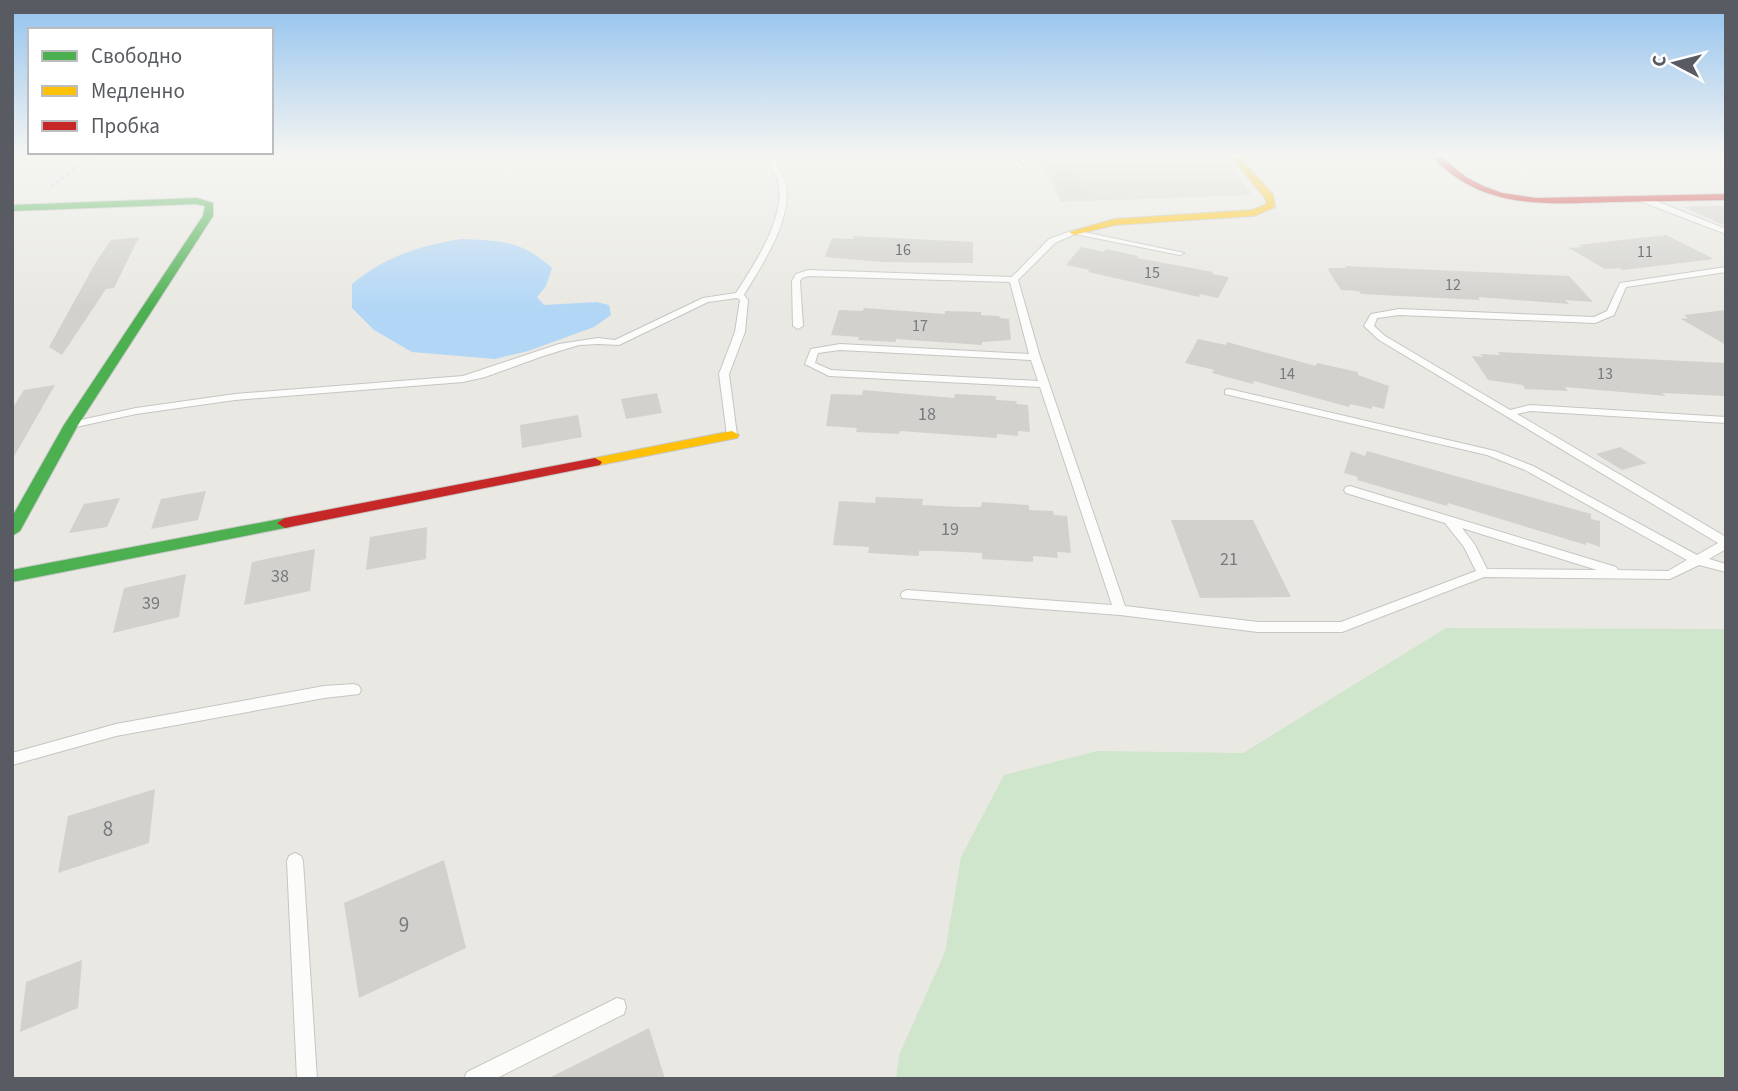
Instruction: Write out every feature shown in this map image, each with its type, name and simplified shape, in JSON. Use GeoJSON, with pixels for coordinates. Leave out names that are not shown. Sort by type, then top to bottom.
{"type":"FeatureCollection","features":[{"type":"Feature","properties":{"kind":"street"},"geometry":{"type":"LineString","coordinates":[[12,531],[71,425],[208,216],[210,207]]}},
{"type":"Feature","properties":{"kind":"street"},"geometry":{"type":"LineString","coordinates":[[1074,232],[1115,222],[1254,213],[1269,207]]}},
{"type":"Feature","properties":{"kind":"street"},"geometry":{"type":"LineString","coordinates":[[12,576],[732,435]]}},
{"type":"Feature","properties":{"kind":"lane"},"geometry":{"type":"LineString","coordinates":[[71,425],[162,407],[337,388],[388,387],[465,379],[494,373],[574,343],[598,339],[616,344],[706,300],[739,295],[766,251],[782,207]]}},
{"type":"Feature","properties":{"kind":"lane"},"geometry":{"type":"LineString","coordinates":[[1662,207],[1726,233]]}},
{"type":"Feature","properties":{"kind":"lane"},"geometry":{"type":"LineString","coordinates":[[798,327],[796,281],[799,276],[808,273],[1014,280],[1052,241],[1074,232],[1180,253]]}},
{"type":"Feature","properties":{"kind":"lane"},"geometry":{"type":"LineString","coordinates":[[907,595],[1119,610],[1258,627],[1342,627],[1483,573],[1670,575],[1726,543],[1382,338],[1369,326],[1374,316],[1399,312],[1595,320],[1611,313],[1623,285],[1726,269]]}},
{"type":"Feature","properties":{"kind":"lane"},"geometry":{"type":"LineString","coordinates":[[1014,280],[1035,357],[1119,610]]}},
{"type":"Feature","properties":{"kind":"lane"},"geometry":{"type":"LineString","coordinates":[[732,435],[724,374],[740,332],[744,300],[739,295]]}},
{"type":"Feature","properties":{"kind":"lane"},"geometry":{"type":"LineString","coordinates":[[1035,357],[840,347],[814,351],[810,364],[829,373],[1044,384]]}},
{"type":"Feature","properties":{"kind":"lane"},"geometry":{"type":"LineString","coordinates":[[1229,393],[1491,453],[1529,468],[1698,560],[1726,568]]}},
{"type":"Feature","properties":{"kind":"lane"},"geometry":{"type":"LineString","coordinates":[[1508,413],[1530,408],[1726,420]]}},
{"type":"Feature","properties":{"kind":"lane"},"geometry":{"type":"LineString","coordinates":[[1350,491],[1626,574]]}},
{"type":"Feature","properties":{"kind":"lane"},"geometry":{"type":"LineString","coordinates":[[1449,520],[1469,545],[1483,573]]}},
{"type":"Feature","properties":{"kind":"lane"},"geometry":{"type":"LineString","coordinates":[[12,759],[116,730],[324,692],[354,690]]}},
{"type":"Feature","properties":{"kind":"lane"},"geometry":{"type":"LineString","coordinates":[[295,861],[307,1079]]}},
{"type":"Feature","properties":{"kind":"lane"},"geometry":{"type":"LineString","coordinates":[[474,1079],[617,1007]]}},
{"type":"Feature","properties":{"kind":"green space"},"geometry":{"type":"Polygon","coordinates":[[[1446,628],[1726,629],[1726,1079],[896,1079],[899,1055],[945,952],[961,857],[1004,775],[1097,751],[1243,753],[1446,628]]]}},
{"type":"Feature","properties":{"kind":"water"},"geometry":{"type":"Polygon","coordinates":[[[461,239],[510,244],[541,259],[552,268],[546,286],[537,297],[544,305],[597,302],[609,305],[611,315],[594,327],[528,351],[495,359],[412,352],[374,330],[352,308],[352,284],[377,266],[417,249],[461,239]]]}},
{"type":"Feature","properties":{"kind":"building"},"geometry":{"type":"Polygon","coordinates":[[[1683,207],[1726,207],[1726,226],[1683,207]]]}},
{"type":"Feature","properties":{"kind":"building"},"geometry":{"type":"Polygon","coordinates":[[[1666,235],[1714,259],[1623,270],[1605,269],[1569,248],[1582,247],[1578,245],[1666,235]]]}},
{"type":"Feature","properties":{"kind":"building"},"geometry":{"type":"Polygon","coordinates":[[[854,236],[973,242],[973,263],[882,262],[825,257],[832,238],[853,239],[854,236]]]}},
{"type":"Feature","properties":{"kind":"building"},"geometry":{"type":"Polygon","coordinates":[[[139,237],[114,288],[106,289],[62,355],[49,347],[111,240],[139,237]]]}},
{"type":"Feature","properties":{"kind":"building"},"geometry":{"type":"Polygon","coordinates":[[[1081,247],[1104,252],[1106,249],[1229,277],[1218,298],[1200,294],[1199,297],[1066,265],[1081,247]]]}},
{"type":"Feature","properties":{"kind":"building"},"geometry":{"type":"Polygon","coordinates":[[[1345,266],[1569,276],[1593,302],[1565,300],[1569,304],[1478,297],[1480,300],[1361,294],[1359,291],[1341,290],[1328,270],[1346,268],[1345,266]]]}},
{"type":"Feature","properties":{"kind":"building"},"geometry":{"type":"Polygon","coordinates":[[[864,308],[945,314],[945,311],[981,312],[981,315],[1009,319],[1011,340],[982,342],[982,345],[896,339],[896,342],[858,340],[859,337],[831,335],[839,310],[863,311],[864,308]]]}},
{"type":"Feature","properties":{"kind":"building"},"geometry":{"type":"Polygon","coordinates":[[[1726,310],[1726,345],[1681,319],[1688,318],[1684,315],[1726,310]]]}},
{"type":"Feature","properties":{"kind":"building"},"geometry":{"type":"Polygon","coordinates":[[[1198,339],[1226,345],[1227,342],[1316,366],[1317,363],[1358,372],[1358,375],[1389,386],[1384,409],[1350,404],[1349,407],[1254,381],[1253,384],[1212,373],[1214,370],[1185,363],[1198,339]]]}},
{"type":"Feature","properties":{"kind":"building"},"geometry":{"type":"Polygon","coordinates":[[[1498,352],[1726,363],[1726,396],[1662,393],[1666,396],[1565,387],[1568,391],[1525,389],[1523,385],[1488,380],[1472,356],[1500,355],[1498,352]]]}},
{"type":"Feature","properties":{"kind":"building"},"geometry":{"type":"Polygon","coordinates":[[[55,385],[12,460],[12,409],[24,390],[55,385]]]}},
{"type":"Feature","properties":{"kind":"building"},"geometry":{"type":"Polygon","coordinates":[[[863,390],[954,398],[955,394],[996,396],[996,400],[1016,401],[1017,404],[1028,405],[1030,432],[1018,431],[1018,436],[997,434],[997,438],[900,431],[899,434],[856,432],[857,428],[826,426],[831,394],[862,395],[863,390]]]}},
{"type":"Feature","properties":{"kind":"building"},"geometry":{"type":"Polygon","coordinates":[[[657,393],[662,413],[626,419],[621,399],[657,393]]]}},
{"type":"Feature","properties":{"kind":"building"},"geometry":{"type":"Polygon","coordinates":[[[578,415],[582,437],[522,448],[520,425],[578,415]]]}},
{"type":"Feature","properties":{"kind":"building"},"geometry":{"type":"Polygon","coordinates":[[[1620,447],[1647,463],[1622,470],[1596,454],[1620,447]]]}},
{"type":"Feature","properties":{"kind":"building"},"geometry":{"type":"Polygon","coordinates":[[[1351,451],[1365,456],[1367,451],[1591,514],[1591,519],[1600,521],[1600,547],[1357,480],[1358,477],[1344,473],[1351,451]]]}},
{"type":"Feature","properties":{"kind":"building"},"geometry":{"type":"Polygon","coordinates":[[[206,491],[198,520],[151,529],[161,499],[206,491]]]}},
{"type":"Feature","properties":{"kind":"building"},"geometry":{"type":"Polygon","coordinates":[[[876,497],[923,499],[922,505],[981,507],[982,502],[1029,505],[1029,510],[1053,511],[1054,515],[1067,516],[1071,553],[1057,552],[1058,558],[1033,556],[1033,562],[982,559],[982,553],[919,551],[919,556],[868,553],[869,547],[833,545],[839,501],[875,503],[876,497]]]}},
{"type":"Feature","properties":{"kind":"building"},"geometry":{"type":"Polygon","coordinates":[[[120,498],[107,527],[69,533],[84,504],[120,498]]]}},
{"type":"Feature","properties":{"kind":"building"},"geometry":{"type":"Polygon","coordinates":[[[1171,520],[1253,520],[1291,597],[1200,598],[1171,520]]]}},
{"type":"Feature","properties":{"kind":"building"},"geometry":{"type":"Polygon","coordinates":[[[427,527],[426,559],[366,570],[370,537],[427,527]]]}},
{"type":"Feature","properties":{"kind":"building"},"geometry":{"type":"Polygon","coordinates":[[[315,549],[310,591],[244,605],[252,562],[315,549]]]}},
{"type":"Feature","properties":{"kind":"building"},"geometry":{"type":"Polygon","coordinates":[[[186,574],[179,617],[113,633],[124,588],[186,574]]]}},
{"type":"Feature","properties":{"kind":"building"},"geometry":{"type":"Polygon","coordinates":[[[155,789],[149,843],[58,873],[68,816],[155,789]]]}},
{"type":"Feature","properties":{"kind":"building"},"geometry":{"type":"Polygon","coordinates":[[[444,860],[466,948],[359,998],[344,903],[444,860]]]}},
{"type":"Feature","properties":{"kind":"building"},"geometry":{"type":"Polygon","coordinates":[[[82,960],[78,1008],[20,1032],[26,982],[82,960]]]}},
{"type":"Feature","properties":{"kind":"building"},"geometry":{"type":"Polygon","coordinates":[[[649,1028],[665,1079],[547,1079],[649,1028]]]}},
{"type":"Feature","properties":{"kind":"traffic: fast"},"geometry":{"type":"LineString","coordinates":[[12,208],[41,207]]}},
{"type":"Feature","properties":{"kind":"traffic: fast"},"geometry":{"type":"LineString","coordinates":[[12,531],[71,425],[208,216],[210,207]]}},
{"type":"Feature","properties":{"kind":"traffic: fast"},"geometry":{"type":"LineString","coordinates":[[12,576],[285,523]]}},
{"type":"Feature","properties":{"kind":"traffic: slow"},"geometry":{"type":"LineString","coordinates":[[1074,232],[1115,222],[1254,213],[1268,207]]}},
{"type":"Feature","properties":{"kind":"traffic: slow"},"geometry":{"type":"LineString","coordinates":[[595,462],[732,435]]}},
{"type":"Feature","properties":{"kind":"traffic: jam"},"geometry":{"type":"LineString","coordinates":[[285,523],[595,462]]}}]}
